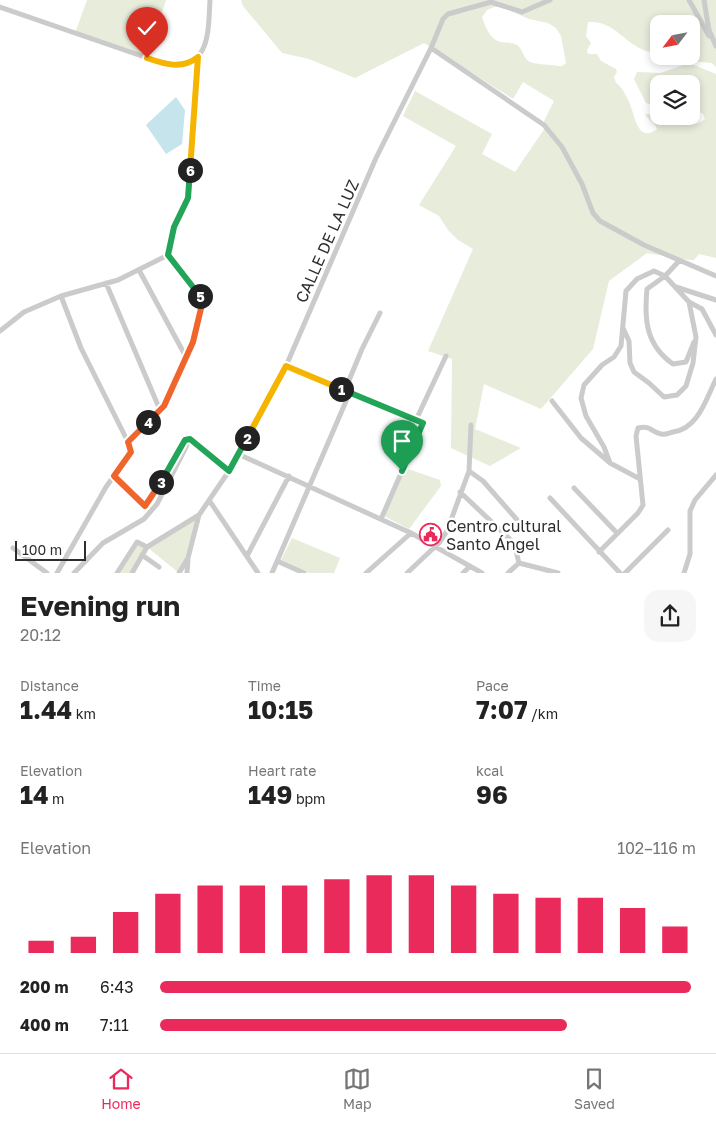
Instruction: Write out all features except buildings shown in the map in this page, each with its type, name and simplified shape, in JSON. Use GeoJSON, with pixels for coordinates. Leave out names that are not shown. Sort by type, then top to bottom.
{"type":"FeatureCollection","features":[{"type":"Feature","properties":{"kind":"street"},"geometry":{"type":"LineString","coordinates":[[0,7],[166,64],[185,64],[198,57],[204,48],[207,37],[210,0]]}},
{"type":"Feature","properties":{"kind":"street","name":"CALLE DE LA LUZ"},"geometry":{"type":"LineString","coordinates":[[179,573],[188,558],[199,515],[229,471],[286,366],[376,158],[431,48],[443,18],[448,14],[491,2],[522,12],[550,0]]}},
{"type":"Feature","properties":{"kind":"street"},"geometry":{"type":"LineString","coordinates":[[689,0],[714,43]]}},
{"type":"Feature","properties":{"kind":"street"},"geometry":{"type":"LineString","coordinates":[[704,0],[709,30],[714,43]]}},
{"type":"Feature","properties":{"kind":"street"},"geometry":{"type":"LineString","coordinates":[[431,48],[544,125],[562,147],[582,184],[593,213],[600,221],[644,245],[716,276]]}},
{"type":"Feature","properties":{"kind":"street"},"geometry":{"type":"LineString","coordinates":[[128,442],[164,406],[193,342],[203,300],[168,255],[174,227],[188,198],[198,57]]}},
{"type":"Feature","properties":{"kind":"street"},"geometry":{"type":"LineString","coordinates":[[0,331],[24,312],[61,296],[106,283],[139,270],[168,255]]}},
{"type":"Feature","properties":{"kind":"street"},"geometry":{"type":"LineString","coordinates":[[679,261],[665,276],[647,289],[645,310],[651,341],[664,357],[674,364],[686,362],[696,337]]}},
{"type":"Feature","properties":{"kind":"street"},"geometry":{"type":"LineString","coordinates":[[139,270],[186,357]]}},
{"type":"Feature","properties":{"kind":"street"},"geometry":{"type":"LineString","coordinates":[[610,463],[604,447],[586,416],[581,398],[584,385],[602,365],[614,357],[621,346],[626,291],[637,279],[654,271],[665,276],[689,302],[702,309],[716,335]]}},
{"type":"Feature","properties":{"kind":"street"},"geometry":{"type":"LineString","coordinates":[[106,283],[160,410]]}},
{"type":"Feature","properties":{"kind":"street"},"geometry":{"type":"LineString","coordinates":[[675,287],[716,300]]}},
{"type":"Feature","properties":{"kind":"street"},"geometry":{"type":"LineString","coordinates":[[57,573],[106,487],[131,452],[128,442],[81,348],[61,296]]}},
{"type":"Feature","properties":{"kind":"street"},"geometry":{"type":"LineString","coordinates":[[622,325],[628,341],[630,363],[634,372],[664,397],[677,395],[686,386],[693,363],[696,337],[689,302]]}},
{"type":"Feature","properties":{"kind":"street"},"geometry":{"type":"LineString","coordinates":[[272,573],[311,486],[348,391],[362,349],[380,313]]}},
{"type":"Feature","properties":{"kind":"street"},"geometry":{"type":"LineString","coordinates":[[416,420],[446,356]]}},
{"type":"Feature","properties":{"kind":"street"},"geometry":{"type":"LineString","coordinates":[[286,366],[423,423],[381,519]]}},
{"type":"Feature","properties":{"kind":"street"},"geometry":{"type":"LineString","coordinates":[[599,552],[638,513],[643,505],[636,436],[638,428],[646,426],[661,434],[678,432],[691,425],[700,414],[716,379]]}},
{"type":"Feature","properties":{"kind":"street"},"geometry":{"type":"LineString","coordinates":[[552,401],[581,438],[610,463],[640,479]]}},
{"type":"Feature","properties":{"kind":"street"},"geometry":{"type":"LineString","coordinates":[[407,573],[434,548],[447,531],[468,471],[471,425]]}},
{"type":"Feature","properties":{"kind":"street"},"geometry":{"type":"LineString","coordinates":[[114,476],[145,506],[150,501],[185,440],[190,439]]}},
{"type":"Feature","properties":{"kind":"street"},"geometry":{"type":"LineString","coordinates":[[190,439],[229,471]]}},
{"type":"Feature","properties":{"kind":"street"},"geometry":{"type":"LineString","coordinates":[[74,573],[103,543],[144,519],[157,504],[190,439]]}},
{"type":"Feature","properties":{"kind":"street"},"geometry":{"type":"LineString","coordinates":[[238,454],[411,533],[434,548],[482,573]]}},
{"type":"Feature","properties":{"kind":"street"},"geometry":{"type":"LineString","coordinates":[[468,471],[483,481],[519,522]]}},
{"type":"Feature","properties":{"kind":"street"},"geometry":{"type":"LineString","coordinates":[[684,573],[690,554],[690,511],[695,500],[716,474]]}},
{"type":"Feature","properties":{"kind":"street"},"geometry":{"type":"LineString","coordinates":[[247,556],[289,476]]}},
{"type":"Feature","properties":{"kind":"street"},"geometry":{"type":"LineString","coordinates":[[574,488],[618,533]]}},
{"type":"Feature","properties":{"kind":"street"},"geometry":{"type":"LineString","coordinates":[[460,492],[514,544],[519,563]]}},
{"type":"Feature","properties":{"kind":"street"},"geometry":{"type":"LineString","coordinates":[[550,498],[620,573]]}},
{"type":"Feature","properties":{"kind":"street"},"geometry":{"type":"LineString","coordinates":[[209,500],[247,556],[255,572]]}},
{"type":"Feature","properties":{"kind":"street"},"geometry":{"type":"LineString","coordinates":[[132,573],[147,547],[199,515]]}},
{"type":"Feature","properties":{"kind":"street"},"geometry":{"type":"LineString","coordinates":[[625,573],[668,530]]}},
{"type":"Feature","properties":{"kind":"street"},"geometry":{"type":"LineString","coordinates":[[366,573],[411,533]]}},
{"type":"Feature","properties":{"kind":"street"},"geometry":{"type":"LineString","coordinates":[[118,573],[137,542],[147,547]]}},
{"type":"Feature","properties":{"kind":"street"},"geometry":{"type":"LineString","coordinates":[[13,548],[48,573]]}},
{"type":"Feature","properties":{"kind":"street"},"geometry":{"type":"LineString","coordinates":[[142,555],[159,567]]}},
{"type":"Feature","properties":{"kind":"street"},"geometry":{"type":"LineString","coordinates":[[187,573],[188,558]]}},
{"type":"Feature","properties":{"kind":"street"},"geometry":{"type":"LineString","coordinates":[[277,561],[303,573]]}},
{"type":"Feature","properties":{"kind":"street"},"geometry":{"type":"LineString","coordinates":[[508,573],[519,563]]}},
{"type":"Feature","properties":{"kind":"street"},"geometry":{"type":"LineString","coordinates":[[519,563],[558,573]]}},
{"type":"Feature","properties":{"kind":"street"},"geometry":{"type":"LineString","coordinates":[[463,573],[470,566]]}},
{"type":"Feature","properties":{"kind":"green space"},"geometry":{"type":"Polygon","coordinates":[[[87,0],[166,0],[147,58],[75,33],[87,0]]]}},
{"type":"Feature","properties":{"kind":"green space"},"geometry":{"type":"Polygon","coordinates":[[[241,0],[716,0],[716,67],[712,63],[700,62],[700,15],[650,15],[650,52],[639,48],[609,26],[596,22],[588,22],[586,36],[591,43],[587,50],[588,54],[597,54],[601,61],[616,69],[617,72],[614,77],[616,83],[621,87],[628,99],[640,129],[646,133],[657,129],[655,125],[700,125],[700,122],[705,119],[700,112],[700,75],[650,75],[649,104],[646,103],[634,79],[637,72],[661,73],[683,65],[694,65],[716,74],[716,258],[699,254],[694,260],[689,260],[647,253],[609,281],[593,349],[541,409],[484,384],[475,429],[521,448],[490,466],[451,448],[452,359],[428,351],[473,249],[458,240],[448,230],[439,216],[419,205],[456,146],[403,116],[415,91],[492,134],[482,154],[515,172],[545,128],[544,121],[554,101],[523,82],[513,99],[424,43],[355,78],[309,59],[282,53],[243,6],[241,0]],[[494,7],[487,10],[482,17],[493,38],[500,42],[515,44],[522,50],[530,62],[558,66],[566,63],[561,36],[556,28],[548,23],[529,19],[502,7],[494,7]]]}},
{"type":"Feature","properties":{"kind":"green space"},"geometry":{"type":"Polygon","coordinates":[[[645,114],[650,114],[650,120],[648,118],[645,114]]]}},
{"type":"Feature","properties":{"kind":"green space"},"geometry":{"type":"Polygon","coordinates":[[[405,468],[440,480],[441,486],[409,529],[384,516],[405,468]]]}},
{"type":"Feature","properties":{"kind":"green space"},"geometry":{"type":"Polygon","coordinates":[[[199,515],[188,558],[179,573],[147,547],[199,515]]]}},
{"type":"Feature","properties":{"kind":"green space"},"geometry":{"type":"Polygon","coordinates":[[[292,538],[340,558],[334,573],[309,573],[281,560],[292,538]]]}},
{"type":"Feature","properties":{"kind":"green space"},"geometry":{"type":"Polygon","coordinates":[[[137,542],[147,547],[132,573],[117,573],[137,542]]]}},
{"type":"Feature","properties":{"kind":"water"},"geometry":{"type":"Polygon","coordinates":[[[176,97],[185,110],[182,144],[166,154],[146,125],[176,97]]]}},
{"type":"Feature","properties":{"kind":"place","name":"Centro cultural Santo Ángel"},"geometry":{"type":"Point","coordinates":[430,535]}},
{"type":"Feature","properties":{"kind":"route"},"geometry":{"type":"LineString","coordinates":[[147,58],[174,65],[185,64],[198,57],[188,198],[174,227],[168,255],[203,300],[193,342],[164,406],[128,442],[131,452],[114,476],[145,506],[150,501],[185,440],[190,439],[229,471],[286,366],[423,423],[402,471]]}}]}
